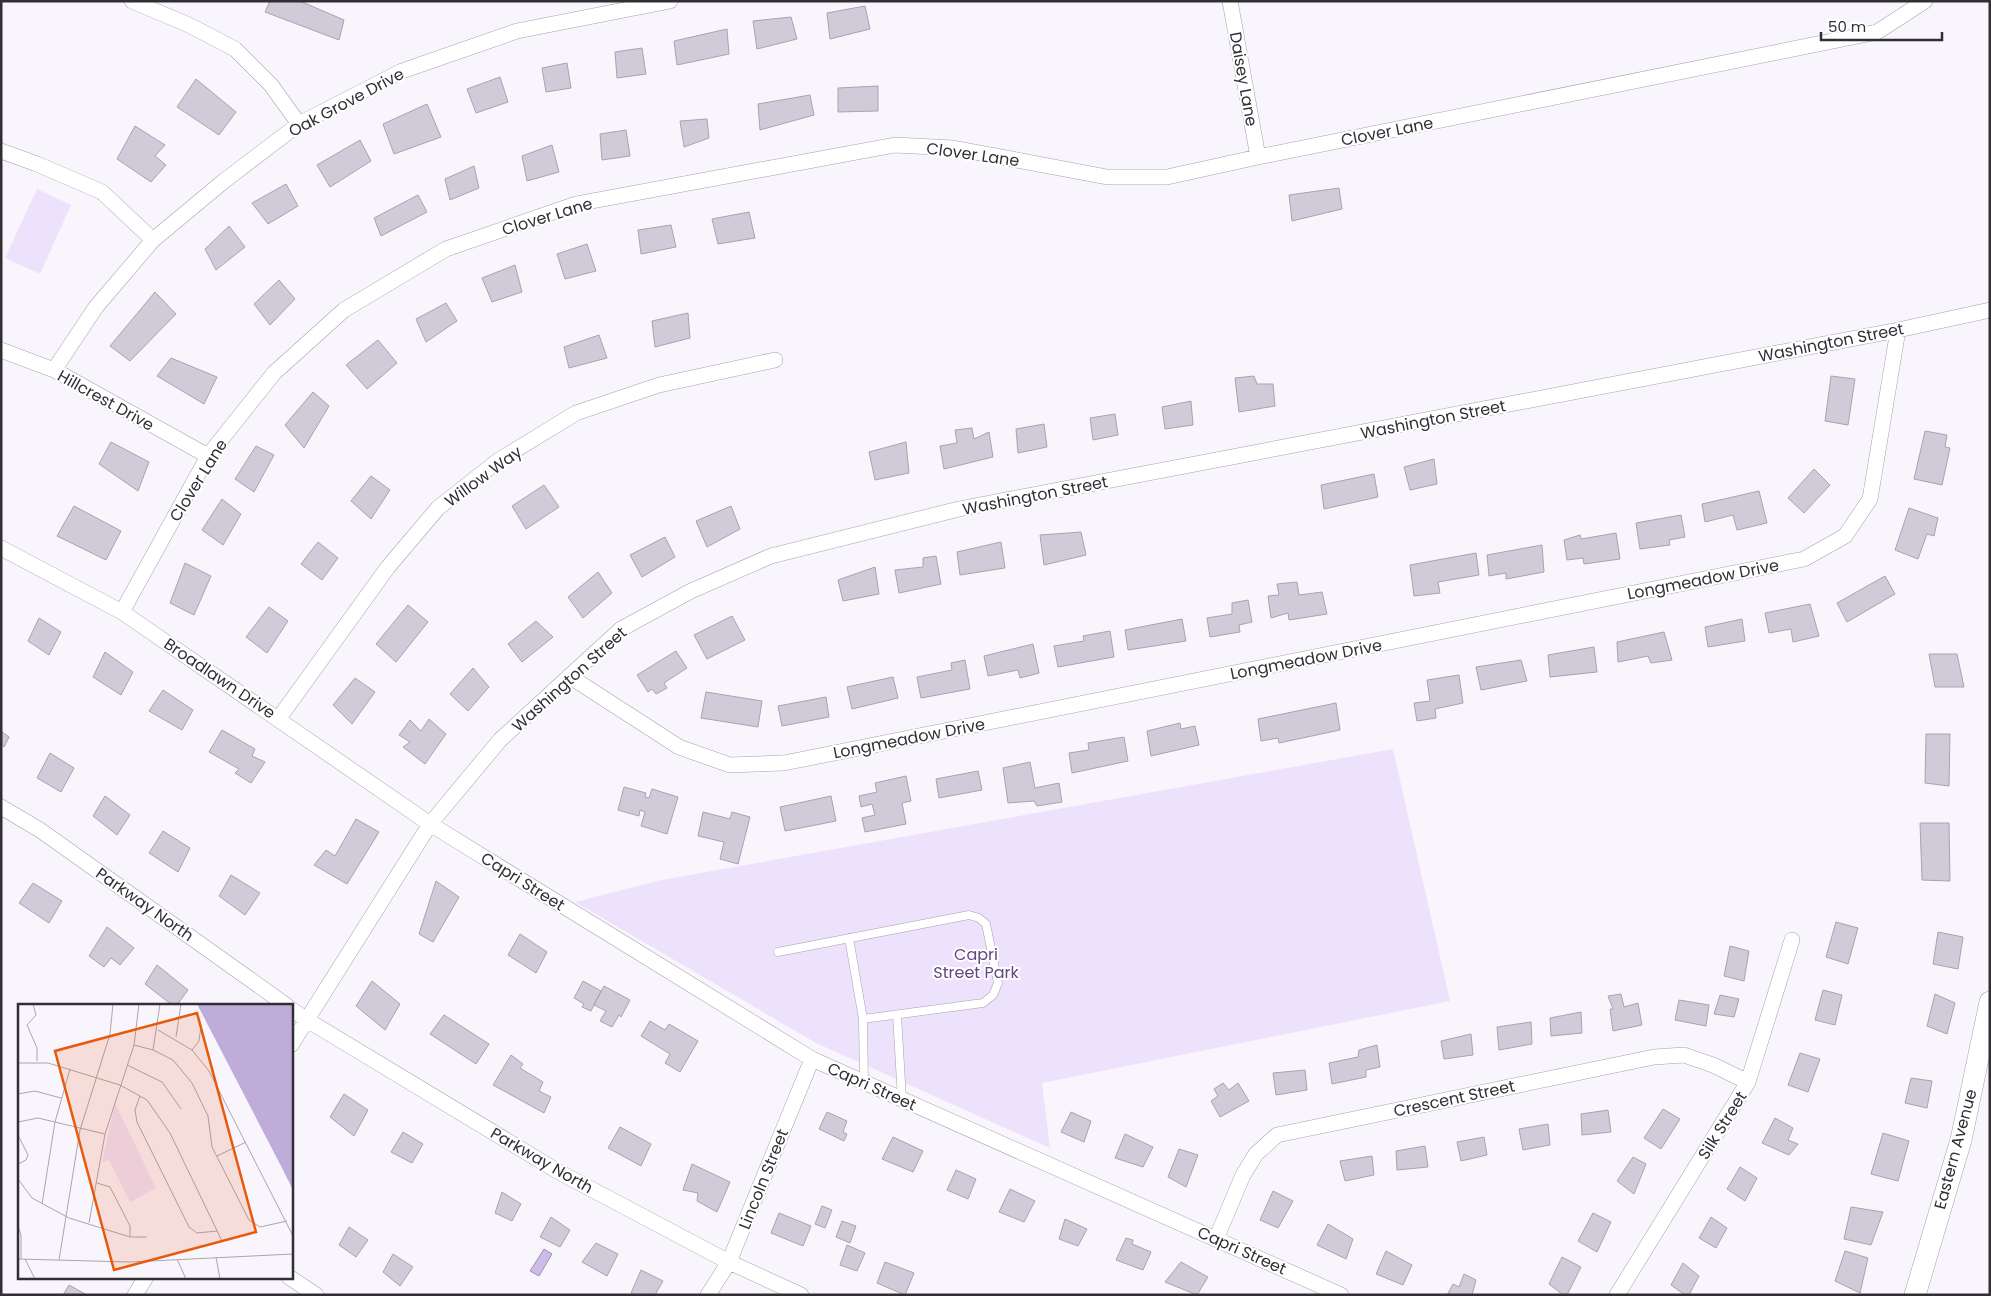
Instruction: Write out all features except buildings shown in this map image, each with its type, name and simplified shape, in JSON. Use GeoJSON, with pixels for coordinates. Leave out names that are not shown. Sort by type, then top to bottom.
{"type":"FeatureCollection","features":[{"type":"Feature","properties":{"kind":"street"},"geometry":{"type":"LineString","coordinates":[[132,1],[190,25],[235,49],[271,85],[299,124]]}},
{"type":"Feature","properties":{"kind":"street","name":"Oak Grove Drive"},"geometry":{"type":"LineString","coordinates":[[54,370],[96,307],[153,240],[224,181],[299,124],[402,70],[517,31],[670,1]]}},
{"type":"Feature","properties":{"kind":"street","name":"Daisey Lane"},"geometry":{"type":"LineString","coordinates":[[1230,1],[1258,157]]}},
{"type":"Feature","properties":{"kind":"street","name":"Clover Lane"},"geometry":{"type":"LineString","coordinates":[[122,612],[208,456],[274,373],[344,310],[446,250],[576,204],[895,145],[953,148],[1107,177],[1168,177],[1258,157],[1877,32],[1925,1]]}},
{"type":"Feature","properties":{"kind":"street"},"geometry":{"type":"LineString","coordinates":[[1,151],[38,164],[102,192],[153,240]]}},
{"type":"Feature","properties":{"kind":"street","name":"Washington Street"},"geometry":{"type":"LineString","coordinates":[[292,1043],[430,824],[500,740],[621,629],[691,591],[771,556],[959,509],[1898,330],[1990,310]]}},
{"type":"Feature","properties":{"kind":"street","name":"Longmeadow Drive"},"geometry":{"type":"LineString","coordinates":[[569,676],[679,747],[730,765],[784,763],[1804,559],[1844,536],[1870,499],[1898,330]]}},
{"type":"Feature","properties":{"kind":"street","name":"Hillcrest Drive"},"geometry":{"type":"LineString","coordinates":[[1,350],[54,370],[208,456]]}},
{"type":"Feature","properties":{"kind":"street","name":"Willow Way"},"geometry":{"type":"LineString","coordinates":[[279,718],[388,567],[432,515],[438,508],[499,460],[576,413],[659,385],[775,360]]}},
{"type":"Feature","properties":{"kind":"street","name":"Broadlawn Drive"},"geometry":{"type":"LineString","coordinates":[[1,548],[122,612],[279,718],[430,824]]}},
{"type":"Feature","properties":{"kind":"street","name":"Parkway North"},"geometry":{"type":"LineString","coordinates":[[1,807],[40,830],[285,1004]]}},
{"type":"Feature","properties":{"kind":"street","name":"Capri Street"},"geometry":{"type":"LineString","coordinates":[[430,824],[812,1060],[1341,1295]]}},
{"type":"Feature","properties":{"kind":"street","name":"Silk Street"},"geometry":{"type":"LineString","coordinates":[[1617,1295],[1748,1082],[1792,940]]}},
{"type":"Feature","properties":{"kind":"street","name":"Eastern Avenue"},"geometry":{"type":"LineString","coordinates":[[1915,1295],[1960,1140],[1990,1002]]}},
{"type":"Feature","properties":{"kind":"street","name":"Parkway North"},"geometry":{"type":"LineString","coordinates":[[292,1010],[560,1172],[729,1262],[802,1295]]}},
{"type":"Feature","properties":{"kind":"street","name":"Crescent Street"},"geometry":{"type":"LineString","coordinates":[[1216,1239],[1243,1175],[1256,1154],[1277,1135],[1654,1057],[1684,1055],[1713,1065],[1748,1082]]}},
{"type":"Feature","properties":{"kind":"street","name":"Lincoln Street"},"geometry":{"type":"LineString","coordinates":[[708,1295],[729,1262],[812,1060]]}},
{"type":"Feature","properties":{"kind":"street"},"geometry":{"type":"LineString","coordinates":[[135,1295],[145,1278]]}},
{"type":"Feature","properties":{"kind":"street"},"geometry":{"type":"LineString","coordinates":[[290,1278],[316,1295]]}},
{"type":"Feature","properties":{"kind":"lane"},"geometry":{"type":"LineString","coordinates":[[778,952],[969,916],[978,918],[986,924],[998,983],[993,995],[983,1003],[863,1019]]}},
{"type":"Feature","properties":{"kind":"lane"},"geometry":{"type":"LineString","coordinates":[[849,938],[863,1019],[864,1082]]}},
{"type":"Feature","properties":{"kind":"lane"},"geometry":{"type":"LineString","coordinates":[[897,1015],[902,1099]]}},
{"type":"Feature","properties":{"kind":"green space"},"geometry":{"type":"Polygon","coordinates":[[[37,189],[71,205],[40,274],[5,258],[37,189]]]}},
{"type":"Feature","properties":{"kind":"green space","name":"Capri Street Park"},"geometry":{"type":"Polygon","coordinates":[[[1393,749],[1450,1001],[1042,1083],[1050,1148],[816,1043],[575,902],[662,880],[1393,749]]]}},
{"type":"Feature","properties":{"kind":"shaded area"},"geometry":{"type":"Polygon","coordinates":[[[544,1249],[552,1254],[539,1276],[530,1271],[544,1249]]]}}]}
